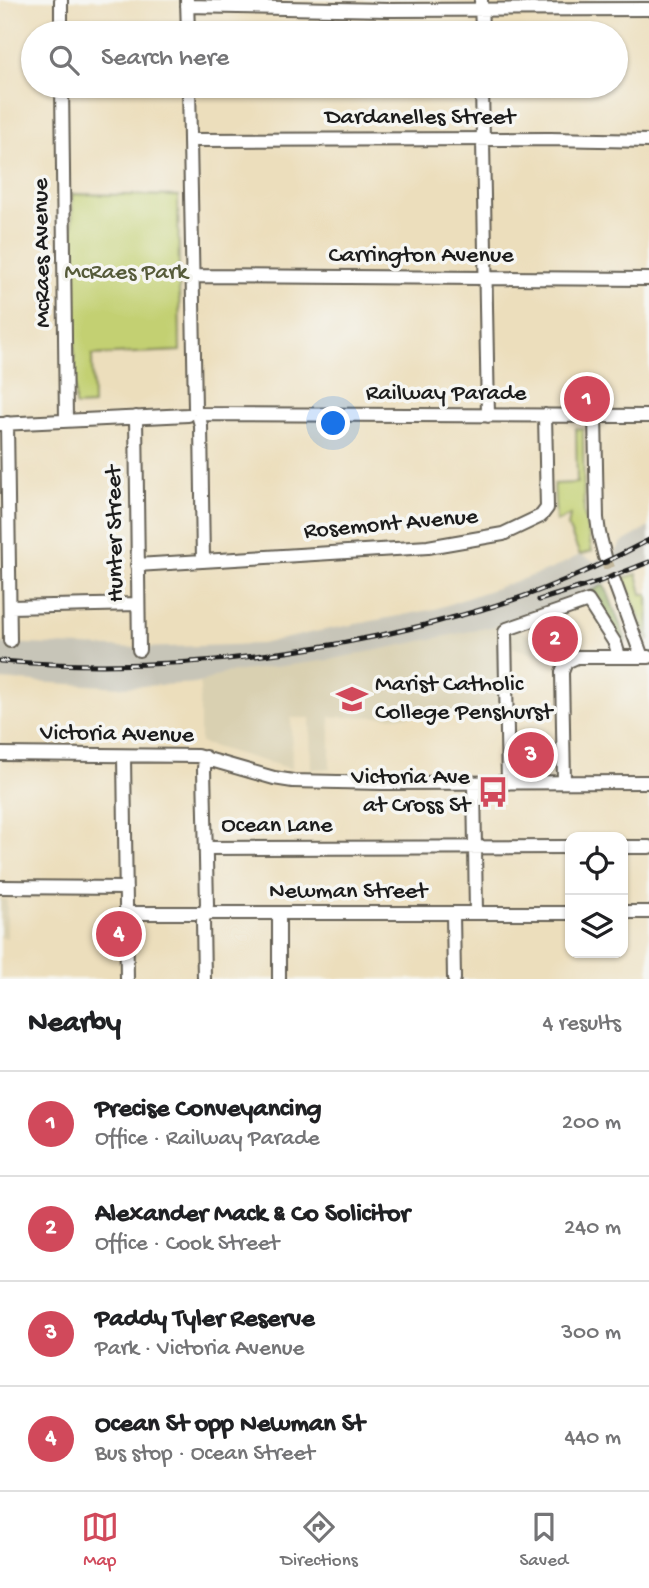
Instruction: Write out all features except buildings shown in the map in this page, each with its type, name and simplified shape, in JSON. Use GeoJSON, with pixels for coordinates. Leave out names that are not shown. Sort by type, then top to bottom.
{"type":"FeatureCollection","features":[{"type":"Feature","properties":{"kind":"street"},"geometry":{"type":"LineString","coordinates":[[61,0],[61,21]]}},
{"type":"Feature","properties":{"kind":"street"},"geometry":{"type":"LineString","coordinates":[[188,21],[187,3],[388,10],[481,4],[649,9]]}},
{"type":"Feature","properties":{"kind":"street","name":"McRaes Avenue"},"geometry":{"type":"LineString","coordinates":[[62,98],[66,420]]}},
{"type":"Feature","properties":{"kind":"street"},"geometry":{"type":"LineString","coordinates":[[189,98],[196,414],[201,425],[203,561]]}},
{"type":"Feature","properties":{"kind":"street"},"geometry":{"type":"LineString","coordinates":[[482,98],[488,416]]}},
{"type":"Feature","properties":{"kind":"street","name":"Dardanelles Street"},"geometry":{"type":"LineString","coordinates":[[190,140],[649,141]]}},
{"type":"Feature","properties":{"kind":"street","name":"Carrington Avenue"},"geometry":{"type":"LineString","coordinates":[[192,276],[649,279]]}},
{"type":"Feature","properties":{"kind":"street","name":"Railway Parade"},"geometry":{"type":"LineString","coordinates":[[3,424],[196,414],[649,416]]}},
{"type":"Feature","properties":{"kind":"street","name":"Rosemont Avenue"},"geometry":{"type":"LineString","coordinates":[[137,565],[422,547],[508,532],[541,516],[547,508],[545,415]]}},
{"type":"Feature","properties":{"kind":"street"},"geometry":{"type":"LineString","coordinates":[[594,415],[598,533],[605,556]]}},
{"type":"Feature","properties":{"kind":"street","name":"Hunter Street"},"geometry":{"type":"LineString","coordinates":[[136,417],[139,650]]}},
{"type":"Feature","properties":{"kind":"street"},"geometry":{"type":"LineString","coordinates":[[3,424],[10,641]]}},
{"type":"Feature","properties":{"kind":"street"},"geometry":{"type":"LineString","coordinates":[[564,782],[564,665],[568,659],[577,657],[646,657],[614,581]]}},
{"type":"Feature","properties":{"kind":"street"},"geometry":{"type":"LineString","coordinates":[[508,783],[507,629],[588,601],[615,643],[619,656]]}},
{"type":"Feature","properties":{"kind":"street"},"geometry":{"type":"LineString","coordinates":[[10,607],[138,604]]}},
{"type":"Feature","properties":{"kind":"street","name":"Victoria Avenue"},"geometry":{"type":"LineString","coordinates":[[0,754],[188,756],[293,781],[649,782]]}},
{"type":"Feature","properties":{"kind":"street"},"geometry":{"type":"LineString","coordinates":[[124,756],[127,979]]}},
{"type":"Feature","properties":{"kind":"street","name":"Ocean Lane"},"geometry":{"type":"LineString","coordinates":[[204,979],[203,921],[207,905],[205,758]]}},
{"type":"Feature","properties":{"kind":"street"},"geometry":{"type":"LineString","coordinates":[[474,783],[475,913]]}},
{"type":"Feature","properties":{"kind":"street","name":"Ocean Lane"},"geometry":{"type":"LineString","coordinates":[[206,848],[565,847]]}},
{"type":"Feature","properties":{"kind":"street"},"geometry":{"type":"LineString","coordinates":[[628,847],[649,847]]}},
{"type":"Feature","properties":{"kind":"street"},"geometry":{"type":"LineString","coordinates":[[0,887],[126,888]]}},
{"type":"Feature","properties":{"kind":"street"},"geometry":{"type":"LineString","coordinates":[[628,912],[649,912]]}},
{"type":"Feature","properties":{"kind":"street","name":"Newman Street"},"geometry":{"type":"LineString","coordinates":[[126,913],[565,913]]}},
{"type":"Feature","properties":{"kind":"street"},"geometry":{"type":"LineString","coordinates":[[279,913],[279,979]]}},
{"type":"Feature","properties":{"kind":"street"},"geometry":{"type":"LineString","coordinates":[[453,913],[454,979]]}},
{"type":"Feature","properties":{"kind":"shaded area"},"geometry":{"type":"Polygon","coordinates":[[[649,527],[649,565],[577,599],[501,625],[324,661],[224,673],[200,683],[122,687],[0,680],[0,643],[139,648],[261,644],[435,609],[552,569],[580,555],[594,561],[616,552],[621,543],[649,527]]]}},
{"type":"Feature","properties":{"kind":"shaded area","name":"Marist Catholic College Penshurst"},"geometry":{"type":"Polygon","coordinates":[[[501,625],[504,716],[330,717],[330,769],[311,769],[310,718],[291,718],[292,769],[200,743],[200,683],[224,673],[324,661],[501,625]]]}},
{"type":"Feature","properties":{"kind":"shaded area"},"geometry":{"type":"Polygon","coordinates":[[[518,628],[555,654],[551,660],[509,646],[509,631],[518,628]]]}},
{"type":"Feature","properties":{"kind":"shaded area"},"geometry":{"type":"Polygon","coordinates":[[[0,899],[7,899],[7,938],[0,937],[0,899]]]}},
{"type":"Feature","properties":{"kind":"green space","name":"McRaes Park"},"geometry":{"type":"Polygon","coordinates":[[[72,194],[178,196],[180,351],[92,355],[93,405],[77,406],[75,405],[72,194]]]}},
{"type":"Feature","properties":{"kind":"green space"},"geometry":{"type":"Polygon","coordinates":[[[576,428],[583,429],[584,513],[592,551],[580,555],[568,527],[570,515],[556,522],[554,484],[577,483],[576,428]]]}},
{"type":"Feature","properties":{"kind":"green space"},"geometry":{"type":"Polygon","coordinates":[[[637,574],[642,594],[648,594],[649,642],[624,578],[637,574]]]}},
{"type":"Feature","properties":{"kind":"green space"},"geometry":{"type":"Polygon","coordinates":[[[603,585],[625,642],[620,642],[593,601],[590,592],[603,585]]]}},
{"type":"Feature","properties":{"kind":"green space"},"geometry":{"type":"Polygon","coordinates":[[[511,744],[550,744],[551,769],[512,769],[511,744]]]}},
{"type":"Feature","properties":{"kind":"tunnel"},"geometry":{"type":"LineString","coordinates":[[605,557],[614,581]]}},
{"type":"Feature","properties":{"kind":"railway"},"geometry":{"type":"LineString","coordinates":[[0,661],[159,664],[265,655],[369,638],[467,614],[528,595],[649,540]]}},
{"type":"Feature","properties":{"kind":"railway"},"geometry":{"type":"LineString","coordinates":[[539,600],[598,582],[649,562]]}},
{"type":"Feature","properties":{"kind":"place","name":"Precise Conveyancing"},"geometry":{"type":"Point","coordinates":[587,399]}},
{"type":"Feature","properties":{"kind":"place","name":"Alexander Mack & Co Solicitor"},"geometry":{"type":"Point","coordinates":[555,639]}},
{"type":"Feature","properties":{"kind":"place","name":"Marist Catholic College Penshurst"},"geometry":{"type":"Point","coordinates":[352,699]}},
{"type":"Feature","properties":{"kind":"place","name":"Paddy Tyler Reserve"},"geometry":{"type":"Point","coordinates":[531,755]}},
{"type":"Feature","properties":{"kind":"place","name":"Victoria Ave at Cross St"},"geometry":{"type":"Point","coordinates":[493,792]}},
{"type":"Feature","properties":{"kind":"place","name":"Ocean St opp Newman St"},"geometry":{"type":"Point","coordinates":[119,934]}}]}
